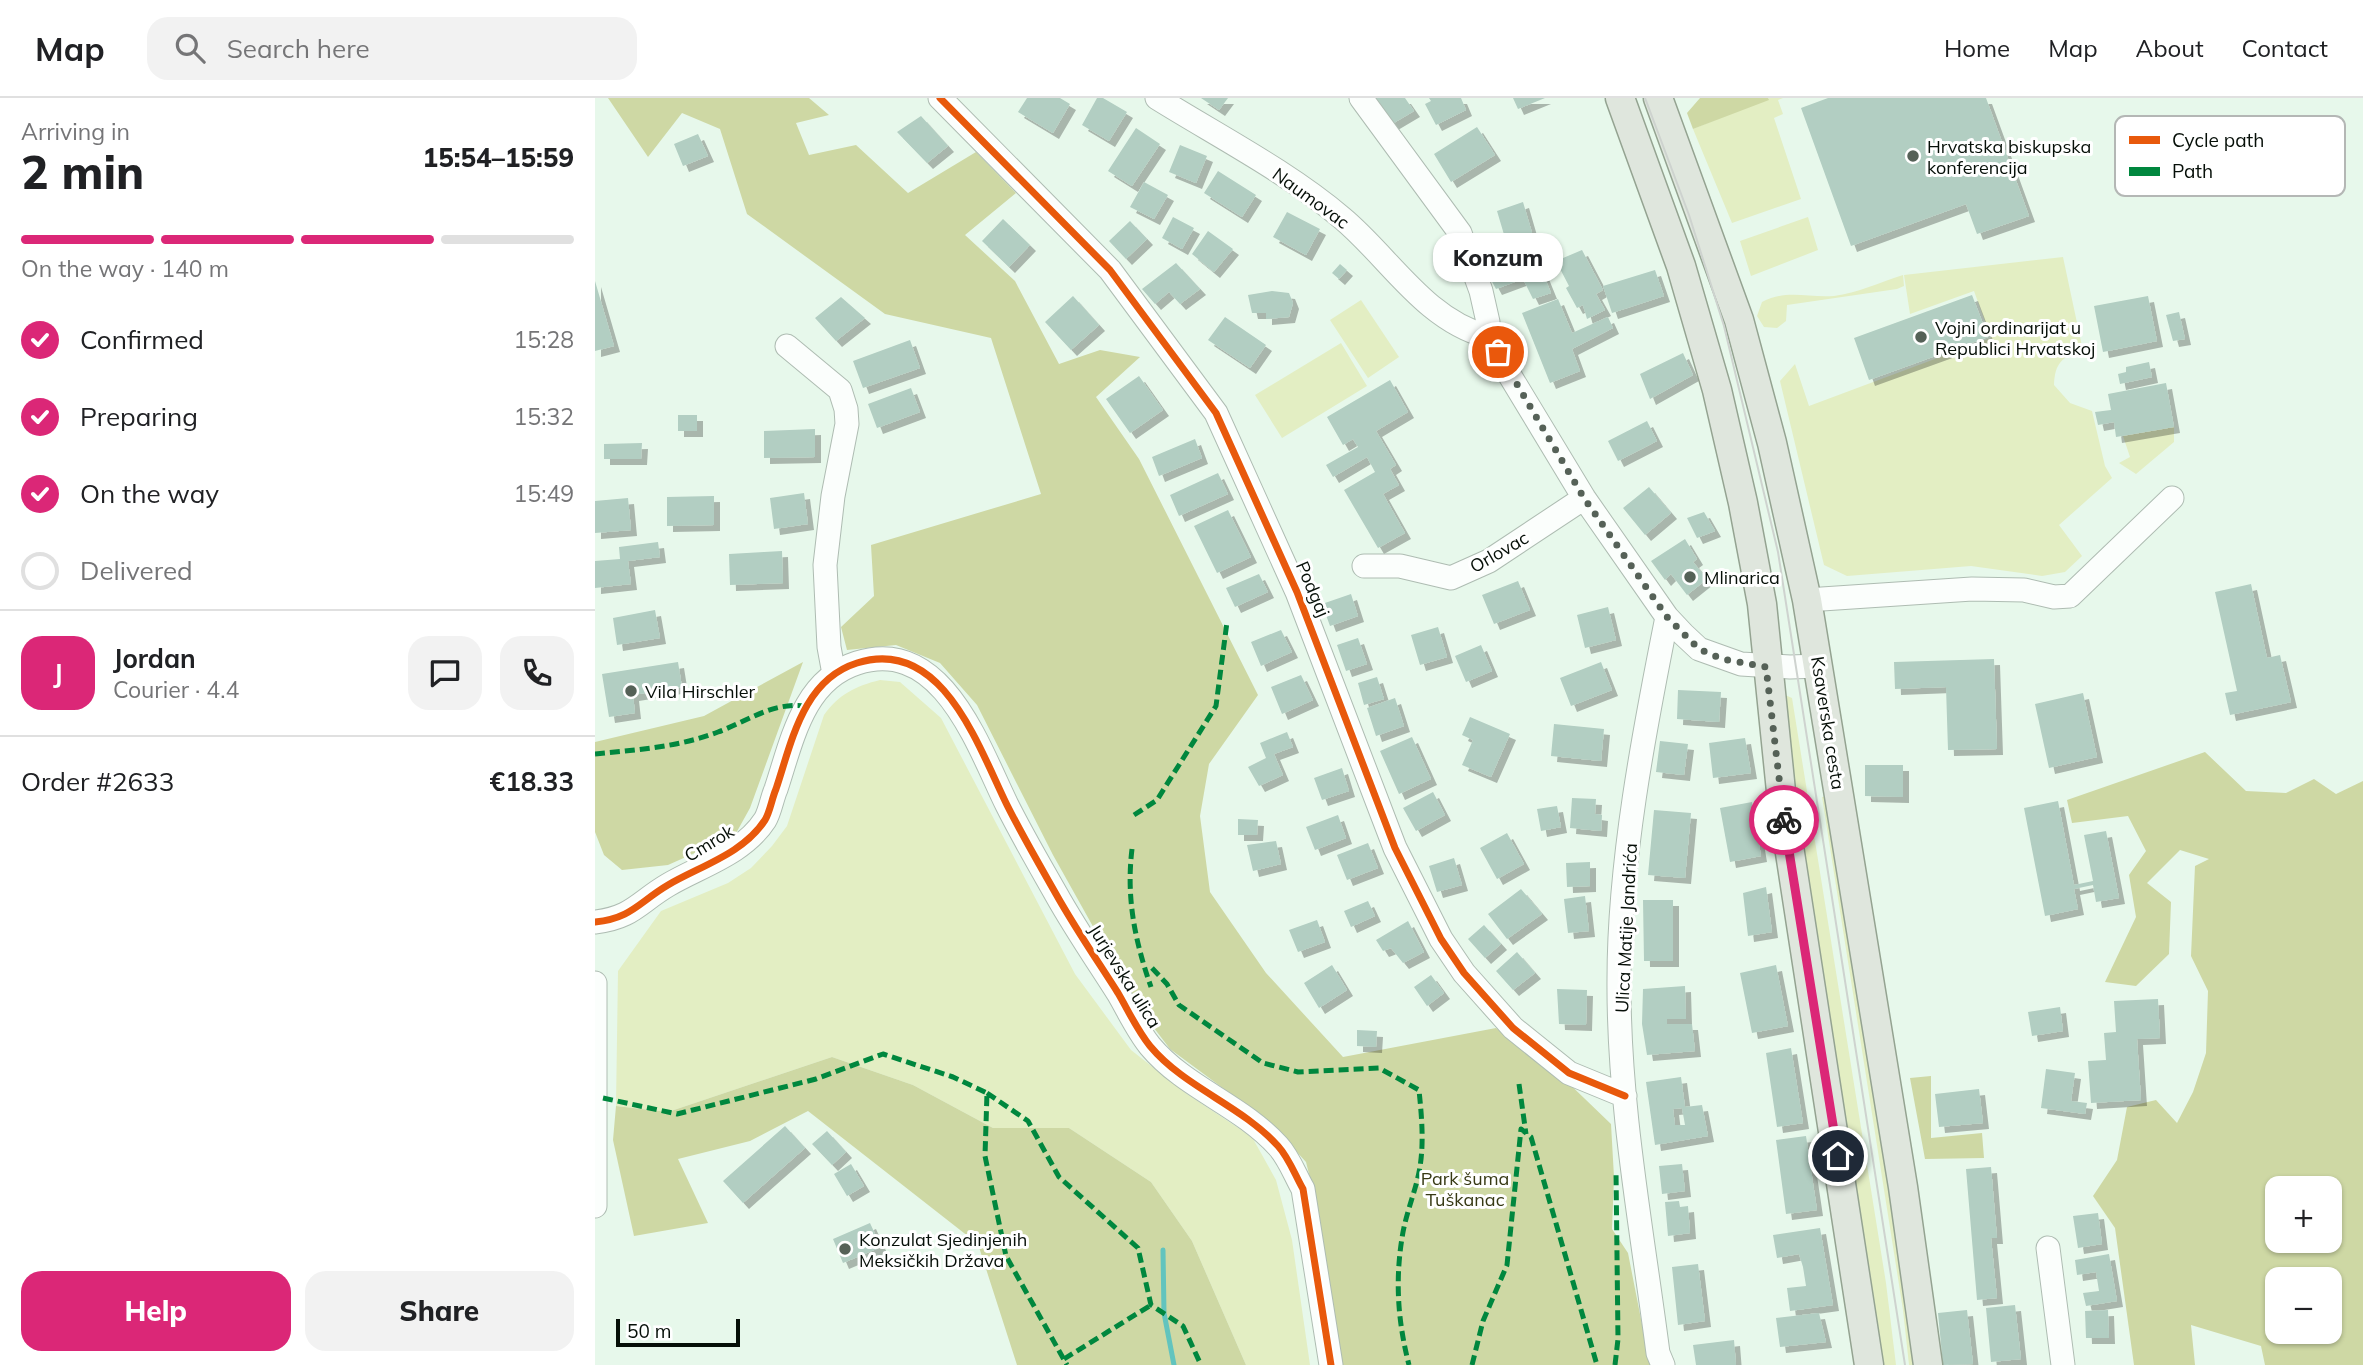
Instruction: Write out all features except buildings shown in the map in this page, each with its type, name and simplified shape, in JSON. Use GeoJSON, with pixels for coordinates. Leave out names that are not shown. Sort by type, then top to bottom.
{"type":"FeatureCollection","features":[{"type":"Feature","properties":{"kind":"main road"},"geometry":{"type":"LineString","coordinates":[[1620,98],[1665,216],[1717,390],[1733,455],[1762,604],[1781,801],[1869,1365]]}},
{"type":"Feature","properties":{"kind":"main road","name":"Ksaverska cesta"},"geometry":{"type":"LineString","coordinates":[[1658,98],[1743,333],[1807,600],[1903,1187],[1928,1365]]}},
{"type":"Feature","properties":{"kind":"street","name":"Podgaj"},"geometry":{"type":"LineString","coordinates":[[940,98],[1110,270],[1216,413],[1297,592],[1395,848],[1425,910],[1456,961],[1487,1002],[1569,1073],[1625,1096]]}},
{"type":"Feature","properties":{"kind":"street","name":"Naumovac"},"geometry":{"type":"LineString","coordinates":[[1157,98],[1313,195],[1343,218],[1421,297],[1452,319],[1486,336]]}},
{"type":"Feature","properties":{"kind":"street"},"geometry":{"type":"LineString","coordinates":[[1361,98],[1460,233],[1481,291],[1488,321],[1486,336],[1584,498],[1667,617],[1699,649],[1722,659],[1766,667],[1819,666]]}},
{"type":"Feature","properties":{"kind":"street"},"geometry":{"type":"LineString","coordinates":[[787,346],[840,390],[846,409],[847,424],[833,496],[825,565],[829,647],[834,674]]}},
{"type":"Feature","properties":{"kind":"street","name":"Orlovac"},"geometry":{"type":"LineString","coordinates":[[1364,566],[1400,566],[1451,578],[1489,561],[1584,498]]}},
{"type":"Feature","properties":{"kind":"street"},"geometry":{"type":"LineString","coordinates":[[1807,600],[1972,589],[2070,596],[2172,498]]}},
{"type":"Feature","properties":{"kind":"street","name":"Ulica Matije Jandrića"},"geometry":{"type":"LineString","coordinates":[[1663,1365],[1658,1353],[1625,1096],[1619,1003],[1622,926],[1632,824],[1667,617]]}},
{"type":"Feature","properties":{"kind":"street","name":"Jurjevska ulica"},"geometry":{"type":"LineString","coordinates":[[834,674],[855,663],[882,657],[905,662],[926,673],[943,688],[962,713],[1058,898],[1150,1046],[1184,1077],[1247,1120],[1277,1146],[1303,1189],[1331,1365]]}},
{"type":"Feature","properties":{"kind":"street","name":"Cmrok"},"geometry":{"type":"LineString","coordinates":[[595,922],[614,920],[634,912],[666,886],[714,862],[751,835],[765,820],[805,706],[817,688],[834,674]]}},
{"type":"Feature","properties":{"kind":"street"},"geometry":{"type":"LineString","coordinates":[[595,983],[595,1206]]}},
{"type":"Feature","properties":{"kind":"street"},"geometry":{"type":"LineString","coordinates":[[2048,1248],[2063,1365]]}},
{"type":"Feature","properties":{"kind":"green space","name":"Park šuma Tuškanac"},"geometry":{"type":"Polygon","coordinates":[[[608,98],[809,98],[829,115],[796,123],[809,155],[856,145],[908,193],[976,152],[1016,193],[965,235],[1015,281],[1059,364],[1100,350],[1140,357],[1096,397],[1139,459],[1258,695],[1209,764],[1200,816],[1210,892],[1266,973],[1343,1057],[1496,1028],[1558,1073],[1611,1124],[1614,1177],[1612,1229],[1628,1253],[1650,1365],[1342,1365],[1319,1214],[1306,1162],[1270,1123],[1170,1049],[1138,1007],[1053,855],[977,705],[940,663],[896,645],[847,650],[841,627],[874,596],[871,545],[1041,494],[991,338],[885,314],[747,214],[720,129],[682,113],[648,157],[608,98]]]}},
{"type":"Feature","properties":{"kind":"green space"},"geometry":{"type":"Polygon","coordinates":[[[1700,98],[1769,100],[1693,129],[1687,113],[1700,98]]]}},
{"type":"Feature","properties":{"kind":"green space"},"geometry":{"type":"Polygon","coordinates":[[[1769,98],[1783,98],[1778,100],[1783,114],[1774,118],[1801,199],[1732,223],[1693,129],[1769,98]]]}},
{"type":"Feature","properties":{"kind":"green space"},"geometry":{"type":"Polygon","coordinates":[[[1808,217],[1818,250],[1751,276],[1740,241],[1808,217]]]}},
{"type":"Feature","properties":{"kind":"green space"},"geometry":{"type":"Polygon","coordinates":[[[2063,257],[2083,351],[2070,355],[2061,362],[2056,371],[2054,385],[2070,403],[2092,411],[2105,466],[2112,478],[2059,525],[2082,556],[2065,572],[2042,576],[1971,566],[1847,576],[1824,565],[1780,381],[1795,364],[1809,406],[1991,338],[1974,291],[1910,314],[1904,275],[2063,257]]]}},
{"type":"Feature","properties":{"kind":"green space"},"geometry":{"type":"Polygon","coordinates":[[[1903,275],[1904,286],[1897,289],[1787,305],[1786,321],[1777,328],[1764,327],[1757,316],[1762,302],[1771,298],[1788,295],[1843,295],[1903,275]]]}},
{"type":"Feature","properties":{"kind":"green space"},"geometry":{"type":"Polygon","coordinates":[[[1361,300],[1399,357],[1368,378],[1330,320],[1361,300]]]}},
{"type":"Feature","properties":{"kind":"green space"},"geometry":{"type":"Polygon","coordinates":[[[1341,343],[1367,386],[1282,438],[1255,395],[1341,343]]]}},
{"type":"Feature","properties":{"kind":"green space"},"geometry":{"type":"Polygon","coordinates":[[[2174,427],[2174,442],[2136,474],[2119,463],[2130,457],[2123,436],[2174,427]]]}},
{"type":"Feature","properties":{"kind":"green space"},"geometry":{"type":"Polygon","coordinates":[[[803,662],[750,808],[735,835],[668,865],[622,870],[604,855],[595,832],[595,742],[704,716],[803,662]]]}},
{"type":"Feature","properties":{"kind":"green space"},"geometry":{"type":"Polygon","coordinates":[[[880,680],[900,682],[941,718],[1075,974],[1131,1050],[1187,1094],[1252,1137],[1276,1180],[1292,1240],[1310,1365],[1246,1365],[1192,1241],[1151,1182],[1069,1128],[993,1128],[913,1085],[832,1057],[668,1112],[616,1106],[618,971],[661,911],[728,883],[751,868],[772,846],[787,826],[824,715],[849,692],[880,680]]]}},
{"type":"Feature","properties":{"kind":"green space"},"geometry":{"type":"Polygon","coordinates":[[[1778,692],[1792,698],[1886,1283],[1896,1365],[1878,1365],[1778,692]]]}},
{"type":"Feature","properties":{"kind":"green space"},"geometry":{"type":"Polygon","coordinates":[[[2205,752],[2246,791],[2286,793],[2314,779],[2336,794],[2363,781],[2363,1365],[2265,1365],[2261,1346],[2191,1325],[2195,1365],[2134,1365],[2115,1228],[2093,1196],[2117,1160],[2127,1107],[2156,1100],[2177,1123],[2193,1092],[2206,1053],[2208,991],[2191,956],[2195,866],[2209,859],[2180,850],[2147,883],[2171,902],[2169,954],[2136,986],[2105,982],[2136,917],[2129,875],[2146,851],[2128,816],[2072,823],[2067,800],[2205,752]]]}},
{"type":"Feature","properties":{"kind":"green space"},"geometry":{"type":"Polygon","coordinates":[[[1832,796],[1919,1365],[1909,1365],[1903,1310],[1822,797],[1832,796]]]}},
{"type":"Feature","properties":{"kind":"green space"},"geometry":{"type":"Polygon","coordinates":[[[832,1057],[913,1085],[993,1128],[1069,1128],[1151,1182],[1192,1241],[1246,1365],[1017,1365],[978,1244],[808,1111],[750,1141],[678,1159],[708,1223],[634,1236],[613,1140],[616,1106],[668,1112],[832,1057]]]}},
{"type":"Feature","properties":{"kind":"green space"},"geometry":{"type":"Polygon","coordinates":[[[1931,1076],[1931,1138],[1982,1133],[1984,1158],[1925,1159],[1910,1078],[1931,1076]]]}},
{"type":"Feature","properties":{"kind":"waterway"},"geometry":{"type":"LineString","coordinates":[[1163,1250],[1164,1313],[1174,1365]]}},
{"type":"Feature","properties":{"kind":"tram line"},"geometry":{"type":"LineString","coordinates":[[1645,98],[1689,215],[1724,326],[1778,552],[1905,1365]]}},
{"type":"Feature","properties":{"kind":"marked path"},"geometry":{"type":"LineString","coordinates":[[1134,815],[1157,800],[1216,706],[1227,622]]}},
{"type":"Feature","properties":{"kind":"marked path"},"geometry":{"type":"LineString","coordinates":[[595,754],[688,741],[718,732],[760,713],[782,707],[805,706]]}},
{"type":"Feature","properties":{"kind":"marked path"},"geometry":{"type":"LineString","coordinates":[[1132,849],[1130,885],[1133,919],[1151,987]]}},
{"type":"Feature","properties":{"kind":"marked path"},"geometry":{"type":"LineString","coordinates":[[1152,968],[1167,984],[1179,1005],[1263,1063],[1298,1072],[1379,1068],[1419,1090],[1421,1158],[1403,1231],[1398,1286],[1402,1333],[1409,1365]]}},
{"type":"Feature","properties":{"kind":"marked path"},"geometry":{"type":"LineString","coordinates":[[603,1098],[677,1114],[816,1079],[883,1054],[953,1077],[987,1093],[985,1156],[1006,1256],[1067,1365]]}},
{"type":"Feature","properties":{"kind":"marked path"},"geometry":{"type":"LineString","coordinates":[[1519,1084],[1526,1134]]}},
{"type":"Feature","properties":{"kind":"marked path"},"geometry":{"type":"LineString","coordinates":[[987,1093],[1028,1121],[1059,1177],[1138,1248],[1151,1305],[1183,1326],[1201,1365]]}},
{"type":"Feature","properties":{"kind":"marked path"},"geometry":{"type":"LineString","coordinates":[[1472,1365],[1483,1321],[1507,1265],[1521,1129],[1531,1137],[1597,1365]]}},
{"type":"Feature","properties":{"kind":"marked path"},"geometry":{"type":"LineString","coordinates":[[1615,1365],[1618,1339],[1616,1171]]}},
{"type":"Feature","properties":{"kind":"marked path"},"geometry":{"type":"LineString","coordinates":[[1064,1359],[1151,1305]]}},
{"type":"Feature","properties":{"kind":"cycle path"},"geometry":{"type":"LineString","coordinates":[[940,98],[1110,270],[1216,413],[1297,592],[1395,848],[1441,939],[1464,973],[1513,1028],[1569,1073],[1625,1096]]}},
{"type":"Feature","properties":{"kind":"cycle path"},"geometry":{"type":"LineString","coordinates":[[595,922],[627,913],[668,885],[733,850],[756,832],[768,813],[802,714],[824,683],[839,671],[857,663],[887,659],[912,666],[934,681],[953,702],[969,727],[1037,861],[1150,1046],[1180,1074],[1263,1132],[1285,1156],[1303,1189],[1331,1365]]}},
{"type":"Feature","properties":{"kind":"way so far"},"geometry":{"type":"LineString","coordinates":[[1498,352],[1584,498],[1667,617],[1699,649],[1722,659],[1766,667],[1784,820]]}},
{"type":"Feature","properties":{"kind":"place","name":"Hrvatska biskupska konferencija"},"geometry":{"type":"Point","coordinates":[1913,156]}},
{"type":"Feature","properties":{"kind":"place","name":"Vojni ordinarijat u Republici Hrvatskoj"},"geometry":{"type":"Point","coordinates":[1921,337]}},
{"type":"Feature","properties":{"kind":"place","name":"Konzum"},"geometry":{"type":"Point","coordinates":[1498,352]}},
{"type":"Feature","properties":{"kind":"place","name":"Mlinarica"},"geometry":{"type":"Point","coordinates":[1690,577]}},
{"type":"Feature","properties":{"kind":"place","name":"Vila Hirschler"},"geometry":{"type":"Point","coordinates":[631,691]}},
{"type":"Feature","properties":{"kind":"place","name":"Konzulat Sjedinjenih Meksičkih Država"},"geometry":{"type":"Point","coordinates":[845,1249]}},
{"type":"Feature","properties":{"kind":"route"},"geometry":{"type":"LineString","coordinates":[[1784,820],[1838,1156]]}}]}
